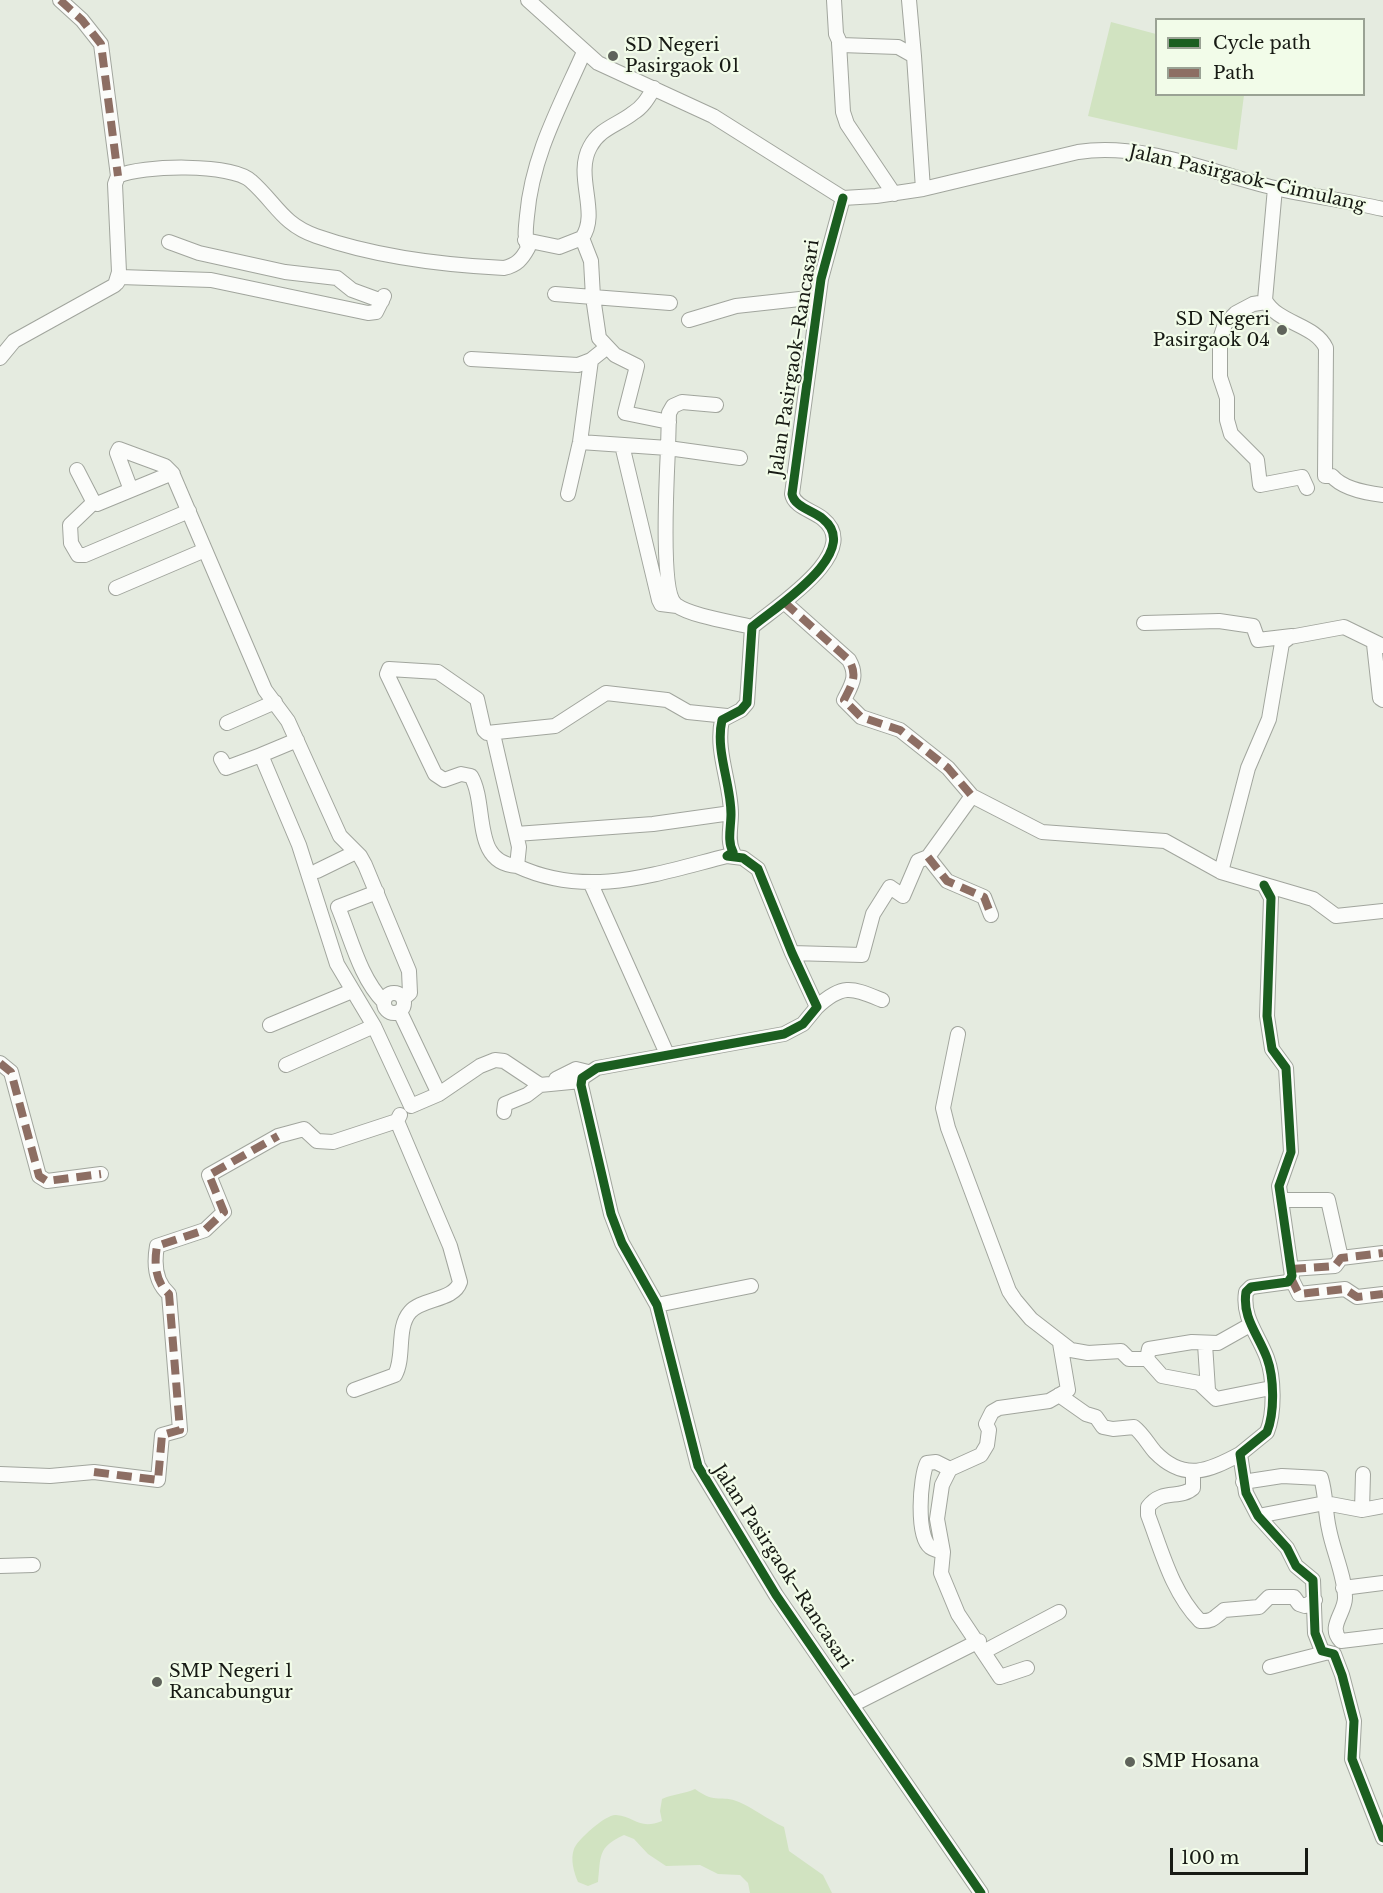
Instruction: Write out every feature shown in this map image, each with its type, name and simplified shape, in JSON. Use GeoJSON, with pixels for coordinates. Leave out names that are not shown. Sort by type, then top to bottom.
{"type":"FeatureCollection","features":[{"type":"Feature","properties":{"kind":"street"},"geometry":{"type":"LineString","coordinates":[[60,0],[82,20],[101,44],[118,176],[114,189],[119,272],[117,283]]}},
{"type":"Feature","properties":{"kind":"street"},"geometry":{"type":"LineString","coordinates":[[528,0],[598,63],[712,116],[843,198]]}},
{"type":"Feature","properties":{"kind":"street"},"geometry":{"type":"LineString","coordinates":[[834,0],[843,112],[847,124],[894,194]]}},
{"type":"Feature","properties":{"kind":"street"},"geometry":{"type":"LineString","coordinates":[[909,0],[923,189]]}},
{"type":"Feature","properties":{"kind":"street"},"geometry":{"type":"LineString","coordinates":[[839,43],[849,46],[901,47],[914,56]]}},
{"type":"Feature","properties":{"kind":"street"},"geometry":{"type":"LineString","coordinates":[[118,176],[161,167],[192,168],[246,177],[282,217],[304,231],[362,248],[427,262],[504,268],[522,259],[528,248],[525,240],[529,194],[536,160],[584,52]]}},
{"type":"Feature","properties":{"kind":"street"},"geometry":{"type":"LineString","coordinates":[[654,88],[643,105],[598,135],[588,148],[584,190],[589,218],[582,238],[591,261],[597,333],[606,348],[637,366],[626,414],[669,422]]}},
{"type":"Feature","properties":{"kind":"street","name":"Jalan Pasirgaok–Cimulang"},"geometry":{"type":"LineString","coordinates":[[843,198],[923,189],[1078,152],[1100,150],[1148,154],[1275,188],[1383,209]]}},
{"type":"Feature","properties":{"kind":"street"},"geometry":{"type":"LineString","coordinates":[[1275,188],[1266,302],[1278,315],[1319,338],[1326,348],[1324,476],[1332,476],[1353,489],[1383,495]]}},
{"type":"Feature","properties":{"kind":"street","name":"Jalan Pasirgaok–Rancasari"},"geometry":{"type":"LineString","coordinates":[[752,627],[784,602],[823,564],[834,549],[835,541],[829,524],[795,502],[792,494],[818,297],[828,245],[843,198]]}},
{"type":"Feature","properties":{"kind":"street"},"geometry":{"type":"LineString","coordinates":[[525,240],[559,247],[582,238]]}},
{"type":"Feature","properties":{"kind":"street"},"geometry":{"type":"LineString","coordinates":[[0,358],[14,340],[104,293],[117,283],[120,277],[211,280],[251,286],[274,295],[306,299],[358,313],[376,312],[383,299],[352,290],[337,278],[285,272],[199,253],[169,242]]}},
{"type":"Feature","properties":{"kind":"street"},"geometry":{"type":"LineString","coordinates":[[555,294],[670,303]]}},
{"type":"Feature","properties":{"kind":"street"},"geometry":{"type":"LineString","coordinates":[[689,320],[736,306],[818,297]]}},
{"type":"Feature","properties":{"kind":"street"},"geometry":{"type":"LineString","coordinates":[[1266,302],[1245,307],[1225,324],[1221,339],[1221,377],[1227,398],[1227,420],[1232,434],[1257,460],[1260,485],[1302,477],[1307,489]]}},
{"type":"Feature","properties":{"kind":"street"},"geometry":{"type":"LineString","coordinates":[[471,359],[571,366],[591,360],[606,348]]}},
{"type":"Feature","properties":{"kind":"street"},"geometry":{"type":"LineString","coordinates":[[568,494],[580,442],[591,360]]}},
{"type":"Feature","properties":{"kind":"street"},"geometry":{"type":"LineString","coordinates":[[677,606],[670,595],[666,554],[670,410],[677,403],[716,405]]}},
{"type":"Feature","properties":{"kind":"street"},"geometry":{"type":"LineString","coordinates":[[580,442],[668,448],[741,458]]}},
{"type":"Feature","properties":{"kind":"street"},"geometry":{"type":"LineString","coordinates":[[622,445],[659,600],[664,605],[677,606],[752,627],[747,704],[741,710],[727,716],[722,722],[720,741],[731,813],[730,843],[733,852],[727,856]]}},
{"type":"Feature","properties":{"kind":"street"},"geometry":{"type":"LineString","coordinates":[[131,490],[117,453],[119,449],[165,466],[173,474],[265,690],[275,702],[297,740],[336,828],[356,852],[377,892],[409,971],[410,993],[402,1005]]}},
{"type":"Feature","properties":{"kind":"street"},"geometry":{"type":"LineString","coordinates":[[77,470],[94,502],[98,504],[173,474]]}},
{"type":"Feature","properties":{"kind":"street"},"geometry":{"type":"LineString","coordinates":[[94,502],[70,525],[71,543],[78,555],[86,555],[189,512]]}},
{"type":"Feature","properties":{"kind":"street"},"geometry":{"type":"LineString","coordinates":[[116,588],[205,550]]}},
{"type":"Feature","properties":{"kind":"street"},"geometry":{"type":"LineString","coordinates":[[784,602],[849,660],[855,671],[854,681],[843,700],[861,717],[900,730],[948,768],[972,796],[1041,832],[1160,840],[1201,859],[1221,872],[1313,899],[1336,916],[1383,911]]}},
{"type":"Feature","properties":{"kind":"street"},"geometry":{"type":"LineString","coordinates":[[1144,623],[1219,621],[1253,626],[1258,640],[1344,627],[1379,645],[1380,698],[1383,700]]}},
{"type":"Feature","properties":{"kind":"street"},"geometry":{"type":"LineString","coordinates":[[1221,872],[1248,768],[1269,719],[1280,646],[1285,639],[1294,636]]}},
{"type":"Feature","properties":{"kind":"street"},"geometry":{"type":"LineString","coordinates":[[727,716],[688,712],[667,699],[606,693],[555,726],[493,734],[484,732],[476,698],[440,672],[388,670],[435,774],[444,780],[461,774],[471,776],[488,850],[499,863],[517,866],[540,875],[591,884],[621,880],[727,856],[743,858],[758,869],[817,1007]]}},
{"type":"Feature","properties":{"kind":"street"},"geometry":{"type":"LineString","coordinates":[[227,723],[275,702]]}},
{"type":"Feature","properties":{"kind":"street"},"geometry":{"type":"LineString","coordinates":[[493,734],[519,848],[517,866]]}},
{"type":"Feature","properties":{"kind":"street"},"geometry":{"type":"LineString","coordinates":[[221,759],[226,768],[297,740]]}},
{"type":"Feature","properties":{"kind":"street"},"geometry":{"type":"LineString","coordinates":[[261,755],[301,851],[337,964],[374,1026],[411,1106]]}},
{"type":"Feature","properties":{"kind":"street"},"geometry":{"type":"LineString","coordinates":[[792,953],[862,955],[873,914],[890,887],[903,896],[918,861],[928,857],[972,796]]}},
{"type":"Feature","properties":{"kind":"street"},"geometry":{"type":"LineString","coordinates":[[516,834],[653,824],[731,813]]}},
{"type":"Feature","properties":{"kind":"street"},"geometry":{"type":"LineString","coordinates":[[317,871],[356,852]]}},
{"type":"Feature","properties":{"kind":"street"},"geometry":{"type":"LineString","coordinates":[[928,857],[947,881],[984,897],[991,915]]}},
{"type":"Feature","properties":{"kind":"street"},"geometry":{"type":"LineString","coordinates":[[591,884],[667,1054]]}},
{"type":"Feature","properties":{"kind":"street"},"geometry":{"type":"LineString","coordinates":[[1264,885],[1271,898],[1267,977],[1269,1027],[1272,1049],[1285,1066],[1288,1092],[1291,1152],[1280,1183],[1291,1274],[1299,1294],[1345,1289],[1357,1297],[1383,1294]]}},
{"type":"Feature","properties":{"kind":"street"},"geometry":{"type":"LineString","coordinates":[[377,892],[338,907],[374,993],[384,1002],[392,993],[399,994],[439,1094]]}},
{"type":"Feature","properties":{"kind":"street"},"geometry":{"type":"LineString","coordinates":[[504,1112],[505,1104],[544,1084],[585,1077],[607,1066],[667,1054],[717,1048],[784,1034],[803,1024],[829,996],[846,989],[858,990],[882,1000]]}},
{"type":"Feature","properties":{"kind":"street"},"geometry":{"type":"LineString","coordinates":[[270,1025],[352,991]]}},
{"type":"Feature","properties":{"kind":"street"},"geometry":{"type":"LineString","coordinates":[[286,1065],[374,1026]]}},
{"type":"Feature","properties":{"kind":"street"},"geometry":{"type":"LineString","coordinates":[[958,1034],[943,1108],[951,1137],[1009,1291],[1031,1319],[1060,1343],[1077,1352],[1121,1351],[1129,1359],[1147,1359],[1162,1376],[1199,1383],[1214,1398],[1221,1400],[1271,1388]]}},
{"type":"Feature","properties":{"kind":"street"},"geometry":{"type":"LineString","coordinates":[[0,1474],[50,1476],[93,1472],[158,1480],[162,1435],[180,1430],[169,1294],[162,1288],[154,1263],[158,1246],[205,1230],[224,1212],[209,1175],[278,1136],[304,1129],[318,1141],[333,1142],[397,1121],[399,1116],[411,1106],[439,1094],[480,1065],[495,1060],[504,1061],[544,1084]]}},
{"type":"Feature","properties":{"kind":"street"},"geometry":{"type":"LineString","coordinates":[[0,1063],[10,1072],[39,1176],[47,1180],[100,1174]]}},
{"type":"Feature","properties":{"kind":"street","name":"Jalan Pasirgaok–Rancasari"},"geometry":{"type":"LineString","coordinates":[[585,1077],[615,1224],[657,1305],[698,1466],[776,1595],[981,1893]]}},
{"type":"Feature","properties":{"kind":"street"},"geometry":{"type":"LineString","coordinates":[[354,1390],[395,1376],[408,1314],[418,1306],[448,1294],[459,1286],[460,1282],[450,1246],[397,1121]]}},
{"type":"Feature","properties":{"kind":"street"},"geometry":{"type":"LineString","coordinates":[[1281,1200],[1328,1200],[1341,1258]]}},
{"type":"Feature","properties":{"kind":"street"},"geometry":{"type":"LineString","coordinates":[[1291,1274],[1335,1266],[1341,1258],[1383,1253]]}},
{"type":"Feature","properties":{"kind":"street"},"geometry":{"type":"LineString","coordinates":[[1059,1395],[1086,1414],[1096,1417],[1103,1427],[1113,1429],[1134,1427],[1165,1460],[1192,1472],[1212,1469],[1240,1454],[1267,1432],[1271,1388],[1267,1358],[1245,1311],[1249,1288],[1288,1282],[1291,1274]]}},
{"type":"Feature","properties":{"kind":"street"},"geometry":{"type":"LineString","coordinates":[[657,1305],[751,1286]]}},
{"type":"Feature","properties":{"kind":"street"},"geometry":{"type":"LineString","coordinates":[[1147,1359],[1149,1349],[1192,1342],[1218,1343],[1250,1324]]}},
{"type":"Feature","properties":{"kind":"street"},"geometry":{"type":"LineString","coordinates":[[1027,1668],[1000,1677],[982,1646],[958,1614],[942,1576],[943,1552],[937,1519],[942,1485],[950,1470],[981,1455],[989,1440],[987,1424],[992,1412],[999,1408],[1049,1401],[1068,1390],[1060,1343]]}},
{"type":"Feature","properties":{"kind":"street"},"geometry":{"type":"LineString","coordinates":[[1205,1344],[1208,1390]]}},
{"type":"Feature","properties":{"kind":"street"},"geometry":{"type":"LineString","coordinates":[[1240,1454],[1243,1482],[1248,1500],[1258,1515],[1285,1545],[1296,1566],[1314,1580],[1315,1633],[1325,1653]]}},
{"type":"Feature","properties":{"kind":"street"},"geometry":{"type":"LineString","coordinates":[[943,1552],[931,1548],[925,1540],[921,1520],[922,1485],[927,1463],[936,1462],[950,1470]]}},
{"type":"Feature","properties":{"kind":"street"},"geometry":{"type":"LineString","coordinates":[[1192,1472],[1193,1488],[1189,1492],[1158,1497],[1148,1507],[1148,1515],[1168,1572],[1191,1612],[1200,1621],[1208,1622],[1216,1619],[1224,1610],[1259,1607],[1269,1597],[1294,1597],[1299,1604],[1305,1606],[1315,1600]]}},
{"type":"Feature","properties":{"kind":"street"},"geometry":{"type":"LineString","coordinates":[[1362,1510],[1363,1474]]}},
{"type":"Feature","properties":{"kind":"street"},"geometry":{"type":"LineString","coordinates":[[1243,1482],[1282,1476],[1320,1477],[1343,1588],[1344,1602],[1335,1625],[1336,1636],[1341,1641],[1383,1635]]}},
{"type":"Feature","properties":{"kind":"street"},"geometry":{"type":"LineString","coordinates":[[1258,1515],[1326,1503],[1362,1510],[1383,1506]]}},
{"type":"Feature","properties":{"kind":"street"},"geometry":{"type":"LineString","coordinates":[[0,1566],[33,1565]]}},
{"type":"Feature","properties":{"kind":"street"},"geometry":{"type":"LineString","coordinates":[[1343,1588],[1383,1583]]}},
{"type":"Feature","properties":{"kind":"street"},"geometry":{"type":"LineString","coordinates":[[852,1705],[1059,1612]]}},
{"type":"Feature","properties":{"kind":"street"},"geometry":{"type":"LineString","coordinates":[[1270,1667],[1325,1653],[1334,1654],[1342,1675],[1354,1725],[1352,1759],[1383,1838]]}},
{"type":"Feature","properties":{"kind":"green space"},"geometry":{"type":"Polygon","coordinates":[[[1111,22],[1155,34],[1155,96],[1244,96],[1237,150],[1088,116],[1111,22]]]}},
{"type":"Feature","properties":{"kind":"green space"},"geometry":{"type":"Polygon","coordinates":[[[695,1789],[708,1797],[739,1802],[784,1827],[789,1851],[823,1875],[832,1893],[750,1893],[748,1883],[740,1875],[718,1874],[700,1865],[666,1866],[648,1854],[634,1839],[624,1835],[609,1844],[602,1854],[598,1882],[588,1886],[578,1882],[573,1866],[574,1849],[592,1828],[616,1815],[643,1824],[662,1821],[660,1811],[662,1799],[695,1789]]]}},
{"type":"Feature","properties":{"kind":"marked path"},"geometry":{"type":"LineString","coordinates":[[60,0],[82,20],[101,44],[118,176]]}},
{"type":"Feature","properties":{"kind":"marked path"},"geometry":{"type":"LineString","coordinates":[[784,602],[849,660],[853,675],[844,700],[861,717],[900,730],[948,768],[972,796]]}},
{"type":"Feature","properties":{"kind":"marked path"},"geometry":{"type":"LineString","coordinates":[[928,857],[947,881],[984,897],[991,915]]}},
{"type":"Feature","properties":{"kind":"marked path"},"geometry":{"type":"LineString","coordinates":[[0,1063],[11,1072],[39,1176],[47,1181],[101,1174]]}},
{"type":"Feature","properties":{"kind":"marked path"},"geometry":{"type":"LineString","coordinates":[[94,1472],[158,1480],[162,1435],[180,1430],[169,1294],[158,1278],[157,1246],[205,1230],[224,1212],[209,1175],[278,1136]]}},
{"type":"Feature","properties":{"kind":"marked path"},"geometry":{"type":"LineString","coordinates":[[1291,1269],[1335,1266],[1341,1258],[1383,1253]]}},
{"type":"Feature","properties":{"kind":"marked path"},"geometry":{"type":"LineString","coordinates":[[1291,1278],[1299,1294],[1345,1289],[1357,1297],[1383,1294]]}},
{"type":"Feature","properties":{"kind":"cycle path"},"geometry":{"type":"LineString","coordinates":[[843,198],[821,279],[792,494],[800,506],[823,519],[833,532],[832,547],[824,563],[811,578],[752,627],[747,703],[741,710],[722,720],[720,732],[731,814],[730,839],[733,852],[727,856],[743,858],[758,869],[817,1007],[803,1024],[784,1034],[597,1068],[582,1078],[581,1085],[611,1214],[622,1243],[657,1305],[698,1466],[776,1595],[981,1893]]}},
{"type":"Feature","properties":{"kind":"cycle path"},"geometry":{"type":"LineString","coordinates":[[1264,885],[1271,898],[1267,1016],[1272,1049],[1286,1068],[1291,1152],[1279,1186],[1292,1276],[1288,1282],[1251,1287],[1246,1292],[1246,1310],[1269,1366],[1272,1405],[1267,1432],[1240,1454],[1246,1493],[1258,1516],[1287,1548],[1296,1566],[1313,1580],[1315,1633],[1322,1651],[1334,1654],[1342,1675],[1354,1721],[1352,1759],[1383,1838]]}},
{"type":"Feature","properties":{"kind":"place","name":"SD Negeri Pasirgaok 01"},"geometry":{"type":"Point","coordinates":[613,56]}},
{"type":"Feature","properties":{"kind":"place","name":"SD Negeri Pasirgaok 04"},"geometry":{"type":"Point","coordinates":[1282,330]}},
{"type":"Feature","properties":{"kind":"place","name":"SMP Negeri 1 Rancabungur"},"geometry":{"type":"Point","coordinates":[157,1682]}},
{"type":"Feature","properties":{"kind":"place","name":"SMP Hosana"},"geometry":{"type":"Point","coordinates":[1130,1762]}}]}
